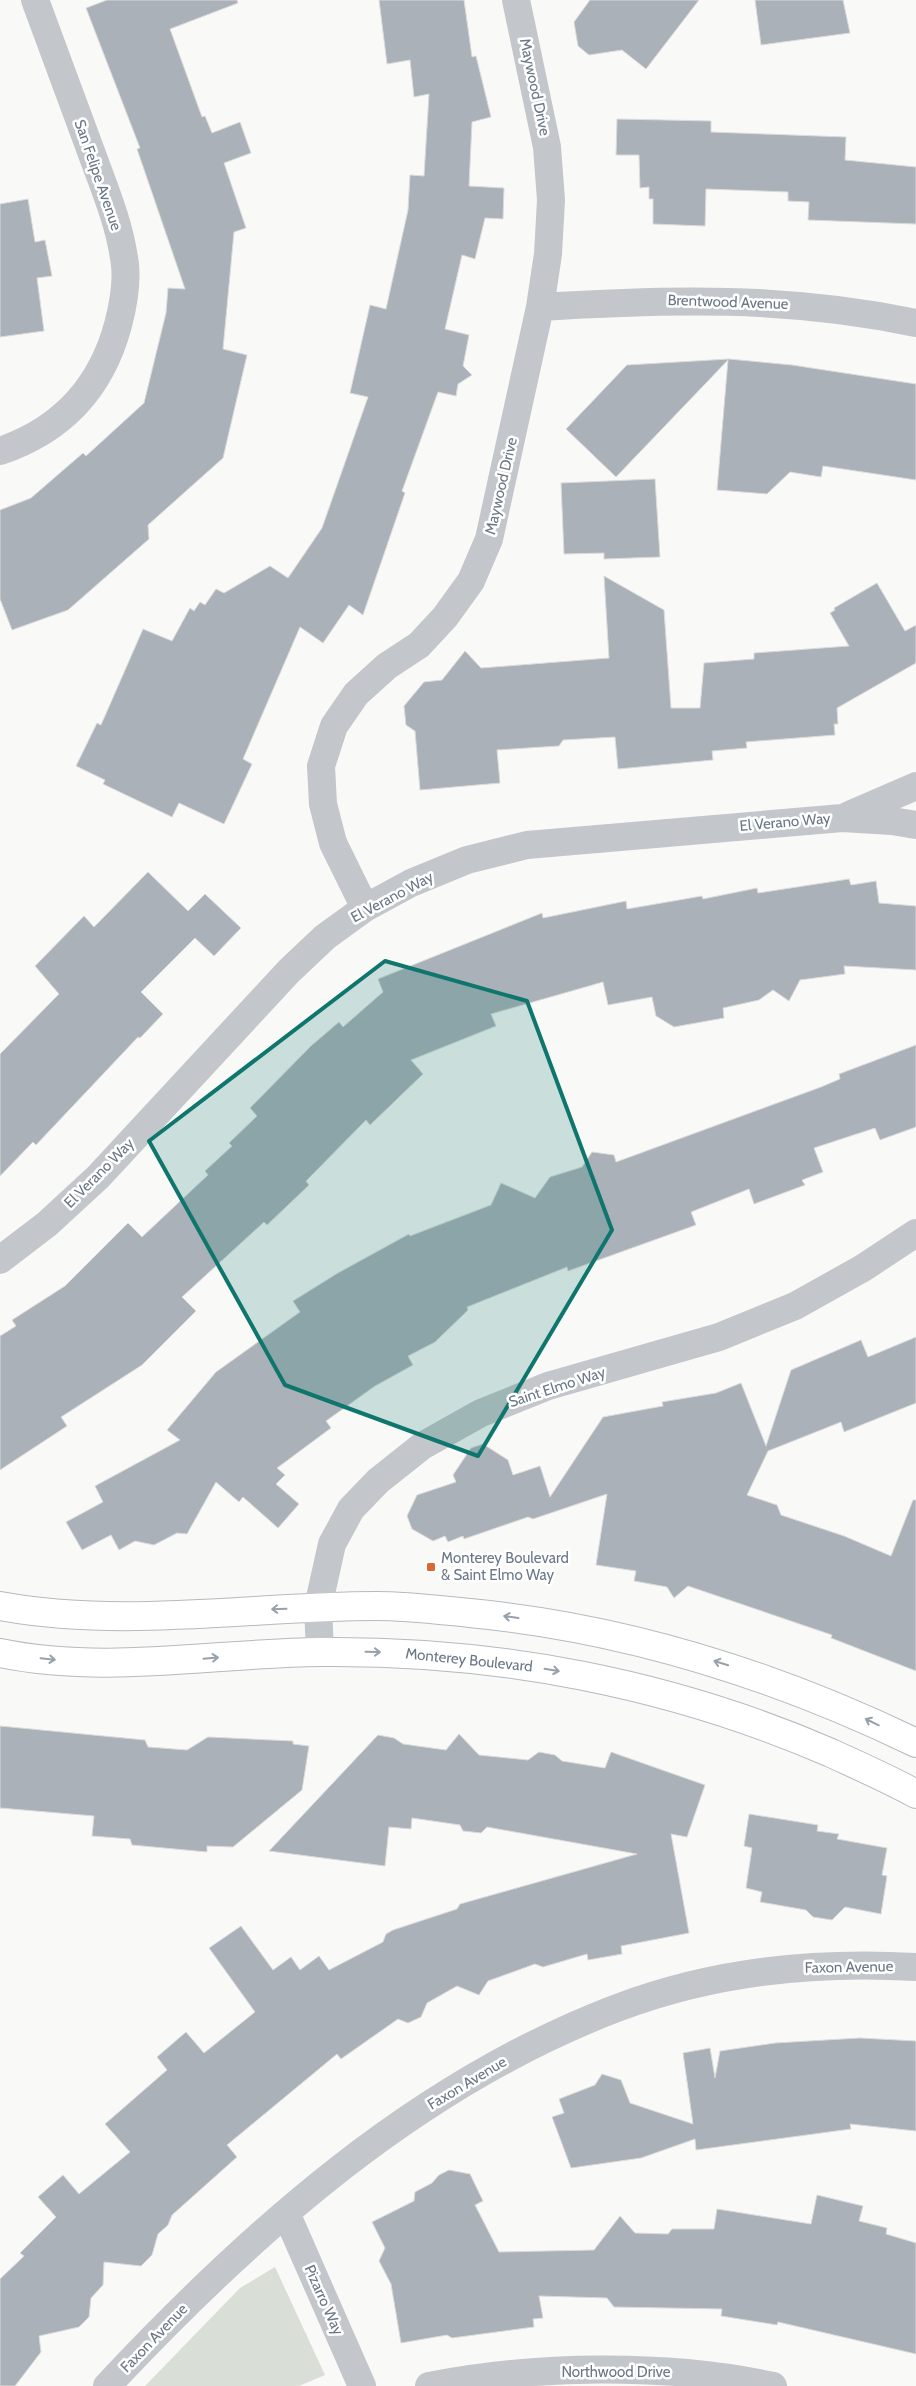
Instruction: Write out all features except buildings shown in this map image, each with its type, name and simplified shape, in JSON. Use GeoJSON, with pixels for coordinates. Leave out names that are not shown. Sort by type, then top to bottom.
{"type":"FeatureCollection","features":[{"type":"Feature","properties":{"kind":"main road"},"geometry":{"type":"LineString","coordinates":[[0,1606],[82,1615],[143,1617],[318,1607],[406,1606],[500,1616],[586,1629],[654,1644],[727,1665],[800,1691],[865,1718],[916,1743]]}},
{"type":"Feature","properties":{"kind":"main road","name":"Monterey Boulevard"},"geometry":{"type":"LineString","coordinates":[[0,1653],[78,1662],[141,1662],[320,1652],[401,1653],[503,1662],[578,1674],[714,1708],[784,1733],[916,1794]]}},
{"type":"Feature","properties":{"kind":"street","name":"San Felipe Avenue"},"geometry":{"type":"LineString","coordinates":[[0,451],[24,443],[64,418],[93,385],[111,351],[122,308],[125,267],[116,220],[35,0]]}},
{"type":"Feature","properties":{"kind":"street","name":"Maywood Drive"},"geometry":{"type":"LineString","coordinates":[[365,908],[333,843],[322,804],[321,766],[334,726],[356,694],[387,666],[419,645],[445,617],[471,581],[491,530],[540,307],[549,236],[551,200],[547,147],[516,0]]}},
{"type":"Feature","properties":{"kind":"street","name":"Brentwood Avenue"},"geometry":{"type":"LineString","coordinates":[[540,307],[667,300],[735,300],[806,305],[874,314],[916,323]]}},
{"type":"Feature","properties":{"kind":"street"},"geometry":{"type":"LineString","coordinates":[[842,818],[916,786]]}},
{"type":"Feature","properties":{"kind":"street","name":"El Verano Way"},"geometry":{"type":"LineString","coordinates":[[0,1260],[47,1224],[98,1178],[289,971],[325,937],[365,908],[411,883],[467,860],[527,846],[842,818],[892,821],[916,825]]}},
{"type":"Feature","properties":{"kind":"street","name":"Saint Elmo Way"},"geometry":{"type":"LineString","coordinates":[[320,1652],[318,1607],[332,1544],[351,1509],[378,1481],[422,1446],[481,1413],[548,1386],[719,1337],[795,1306],[864,1268],[916,1234]]}},
{"type":"Feature","properties":{"kind":"street","name":"Faxon Avenue"},"geometry":{"type":"LineString","coordinates":[[107,2386],[157,2333],[286,2213],[372,2145],[481,2071],[556,2033],[619,2007],[682,1989],[769,1972],[806,1967],[865,1964],[916,1967]]}},
{"type":"Feature","properties":{"kind":"street","name":"Pizarro Way"},"geometry":{"type":"LineString","coordinates":[[286,2213],[362,2386]]}},
{"type":"Feature","properties":{"kind":"street","name":"Northwood Drive"},"geometry":{"type":"LineString","coordinates":[[430,2386],[519,2374],[597,2370],[677,2372],[773,2386]]}},
{"type":"Feature","properties":{"kind":"highlighted area"},"geometry":{"type":"Polygon","coordinates":[[[385,961],[527,1001],[612,1230],[478,1456],[285,1385],[149,1141],[385,961]]]}},
{"type":"Feature","properties":{"kind":"shaded area"},"geometry":{"type":"Polygon","coordinates":[[[275,2267],[325,2375],[299,2386],[145,2386],[240,2288],[275,2267]]]}},
{"type":"Feature","properties":{"kind":"place","name":"Monterey Boulevard & Saint Elmo Way"},"geometry":{"type":"Point","coordinates":[431,1567]}}]}
